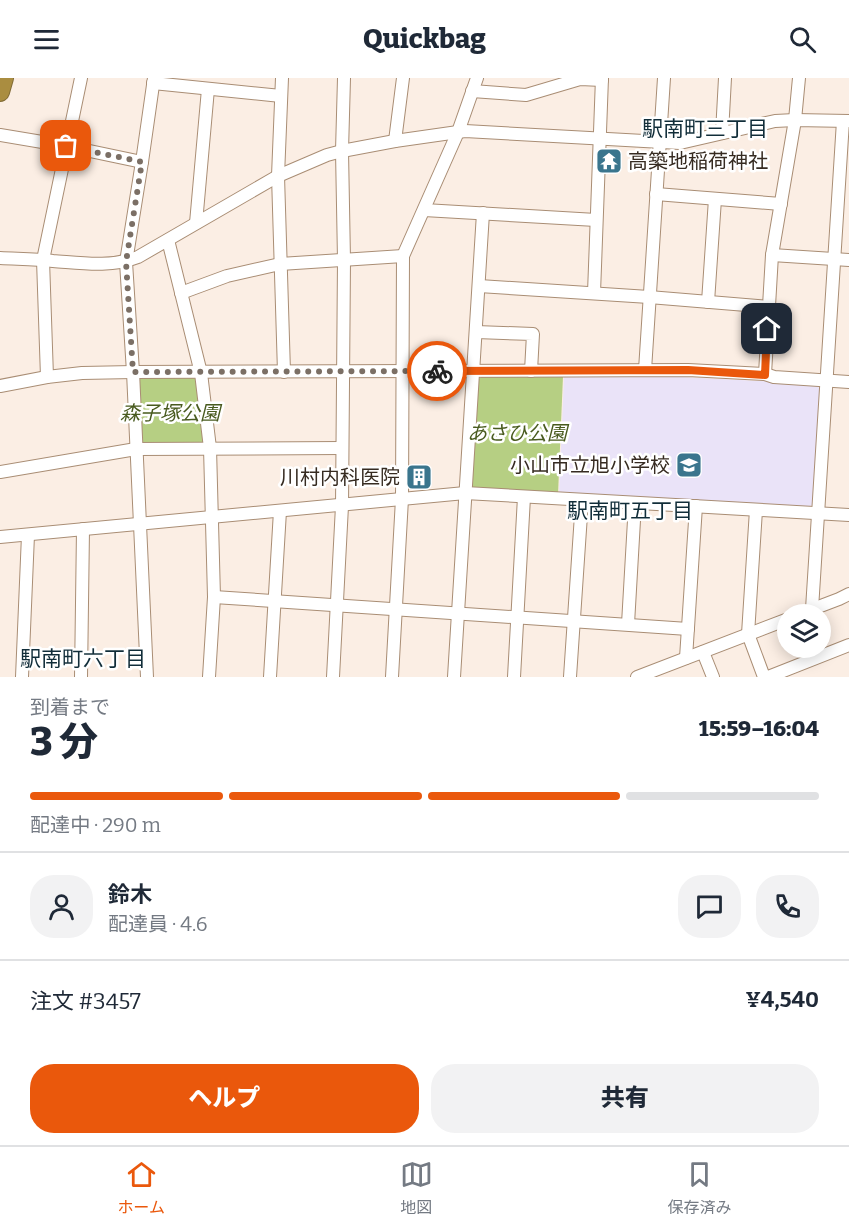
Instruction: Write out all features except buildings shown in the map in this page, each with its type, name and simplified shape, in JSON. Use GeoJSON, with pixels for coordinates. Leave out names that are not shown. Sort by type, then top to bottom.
{"type":"FeatureCollection","features":[{"type":"Feature","properties":{"kind":"highway"},"geometry":{"type":"LineString","coordinates":[[0,92],[4,78]]}},
{"type":"Feature","properties":{"kind":"street"},"geometry":{"type":"LineString","coordinates":[[47,377],[43,260],[81,78]]}},
{"type":"Feature","properties":{"kind":"street"},"geometry":{"type":"LineString","coordinates":[[282,78],[278,176],[284,372]]}},
{"type":"Feature","properties":{"kind":"street"},"geometry":{"type":"LineString","coordinates":[[333,677],[342,506],[344,260],[342,152],[345,78]]}},
{"type":"Feature","properties":{"kind":"street"},"geometry":{"type":"LineString","coordinates":[[395,141],[403,78]]}},
{"type":"Feature","properties":{"kind":"street"},"geometry":{"type":"LineString","coordinates":[[392,677],[402,499],[403,256],[458,132],[477,78]]}},
{"type":"Feature","properties":{"kind":"street"},"geometry":{"type":"LineString","coordinates":[[645,370],[664,78]]}},
{"type":"Feature","properties":{"kind":"street"},"geometry":{"type":"LineString","coordinates":[[722,133],[725,78]]}},
{"type":"Feature","properties":{"kind":"street"},"geometry":{"type":"LineString","coordinates":[[765,375],[772,255],[795,120],[799,78]]}},
{"type":"Feature","properties":{"kind":"street"},"geometry":{"type":"LineString","coordinates":[[472,91],[526,95],[580,79],[602,79],[594,293]]}},
{"type":"Feature","properties":{"kind":"street"},"geometry":{"type":"LineString","coordinates":[[147,677],[126,262],[153,80],[208,89],[281,96]]}},
{"type":"Feature","properties":{"kind":"street"},"geometry":{"type":"LineString","coordinates":[[196,223],[208,89]]}},
{"type":"Feature","properties":{"kind":"street"},"geometry":{"type":"LineString","coordinates":[[0,258],[112,264],[126,262],[278,176],[327,155],[395,141],[472,131],[680,143],[775,121],[846,121],[834,259],[812,604]]}},
{"type":"Feature","properties":{"kind":"street"},"geometry":{"type":"LineString","coordinates":[[0,135],[142,162]]}},
{"type":"Feature","properties":{"kind":"street"},"geometry":{"type":"LineString","coordinates":[[656,194],[781,204]]}},
{"type":"Feature","properties":{"kind":"street"},"geometry":{"type":"LineString","coordinates":[[708,302],[715,199]]}},
{"type":"Feature","properties":{"kind":"street"},"geometry":{"type":"LineString","coordinates":[[424,210],[596,220]]}},
{"type":"Feature","properties":{"kind":"street"},"geometry":{"type":"LineString","coordinates":[[454,677],[483,213]]}},
{"type":"Feature","properties":{"kind":"street"},"geometry":{"type":"LineString","coordinates":[[168,240],[201,373],[210,448],[214,597],[209,677]]}},
{"type":"Feature","properties":{"kind":"street"},"geometry":{"type":"LineString","coordinates":[[772,255],[849,260]]}},
{"type":"Feature","properties":{"kind":"street"},"geometry":{"type":"LineString","coordinates":[[181,293],[227,276],[280,264],[403,256]]}},
{"type":"Feature","properties":{"kind":"street"},"geometry":{"type":"LineString","coordinates":[[479,286],[769,307]]}},
{"type":"Feature","properties":{"kind":"street"},"geometry":{"type":"LineString","coordinates":[[476,332],[533,334],[531,370]]}},
{"type":"Feature","properties":{"kind":"street"},"geometry":{"type":"LineString","coordinates":[[0,386],[82,373],[531,370],[688,370],[849,382]]}},
{"type":"Feature","properties":{"kind":"street"},"geometry":{"type":"LineString","coordinates":[[0,472],[136,449],[342,448]]}},
{"type":"Feature","properties":{"kind":"street"},"geometry":{"type":"LineString","coordinates":[[0,537],[465,494],[849,515]]}},
{"type":"Feature","properties":{"kind":"street"},"geometry":{"type":"LineString","coordinates":[[514,677],[524,497]]}},
{"type":"Feature","properties":{"kind":"street"},"geometry":{"type":"LineString","coordinates":[[570,677],[582,500]]}},
{"type":"Feature","properties":{"kind":"street"},"geometry":{"type":"LineString","coordinates":[[628,624],[635,502]]}},
{"type":"Feature","properties":{"kind":"street"},"geometry":{"type":"LineString","coordinates":[[686,658],[696,506]]}},
{"type":"Feature","properties":{"kind":"street"},"geometry":{"type":"LineString","coordinates":[[756,510],[748,634],[766,677],[849,645]]}},
{"type":"Feature","properties":{"kind":"street"},"geometry":{"type":"LineString","coordinates":[[270,677],[280,511]]}},
{"type":"Feature","properties":{"kind":"street"},"geometry":{"type":"LineString","coordinates":[[81,677],[83,529]]}},
{"type":"Feature","properties":{"kind":"street"},"geometry":{"type":"LineString","coordinates":[[22,677],[28,535]]}},
{"type":"Feature","properties":{"kind":"street"},"geometry":{"type":"LineString","coordinates":[[826,604],[849,594]]}},
{"type":"Feature","properties":{"kind":"street"},"geometry":{"type":"LineString","coordinates":[[214,597],[687,629]]}},
{"type":"Feature","properties":{"kind":"street"},"geometry":{"type":"LineString","coordinates":[[637,677],[659,673],[686,658],[777,623]]}},
{"type":"Feature","properties":{"kind":"street"},"geometry":{"type":"LineString","coordinates":[[703,652],[713,677]]}},
{"type":"Feature","properties":{"kind":"shaded area","name":"小山市立旭小学校"},"geometry":{"type":"Polygon","coordinates":[[[645,375],[817,384],[822,394],[815,503],[806,509],[559,494],[564,377],[645,375]]]}},
{"type":"Feature","properties":{"kind":"green space","name":"あさひ公園"},"geometry":{"type":"Polygon","coordinates":[[[483,376],[563,376],[558,495],[474,490],[470,486],[477,380],[483,376]]]}},
{"type":"Feature","properties":{"kind":"green space","name":"森子塚公園"},"geometry":{"type":"Polygon","coordinates":[[[141,378],[194,378],[198,382],[205,442],[203,445],[142,446],[137,383],[141,378]]]}},
{"type":"Feature","properties":{"kind":"way so far"},"geometry":{"type":"LineString","coordinates":[[66,146],[142,162],[126,262],[133,372],[437,371]]}},
{"type":"Feature","properties":{"kind":"place","name":"高築地稲荷神社"},"geometry":{"type":"Point","coordinates":[609,161]}},
{"type":"Feature","properties":{"kind":"place","name":"小山市立旭小学校"},"geometry":{"type":"Point","coordinates":[689,465]}},
{"type":"Feature","properties":{"kind":"place","name":"川村内科医院"},"geometry":{"type":"Point","coordinates":[419,477]}},
{"type":"Feature","properties":{"kind":"district","name":"駅南町三丁目"},"geometry":{"type":"Point","coordinates":[705,129]}},
{"type":"Feature","properties":{"kind":"district","name":"駅南町五丁目"},"geometry":{"type":"Point","coordinates":[630,511]}},
{"type":"Feature","properties":{"kind":"district","name":"駅南町六丁目"},"geometry":{"type":"Point","coordinates":[83,659]}},
{"type":"Feature","properties":{"kind":"route"},"geometry":{"type":"LineString","coordinates":[[437,371],[688,370],[765,375],[767,329]]}}]}
